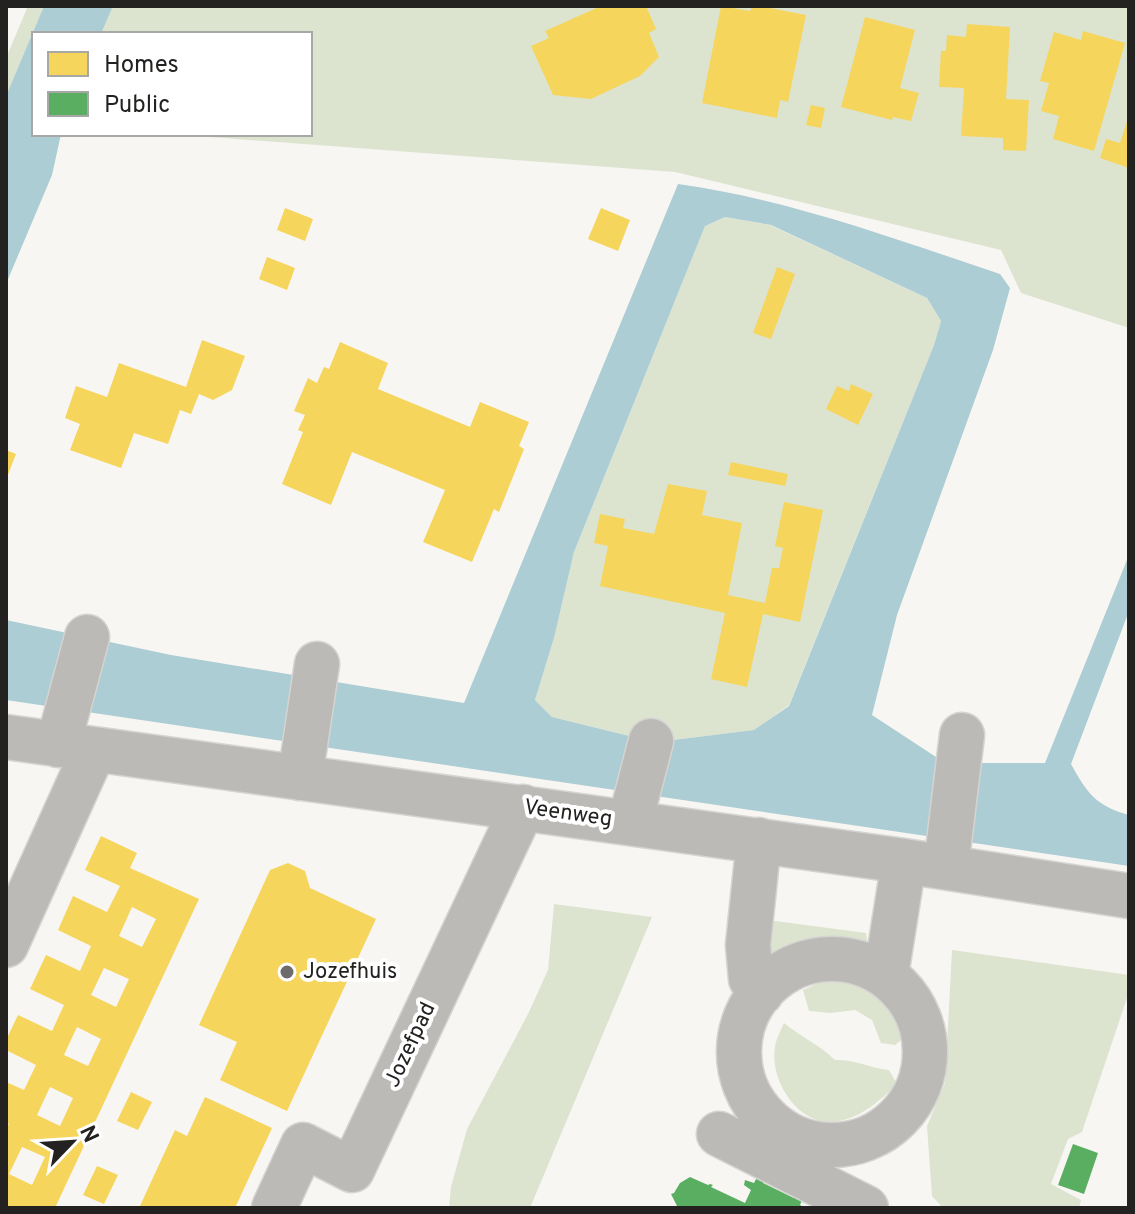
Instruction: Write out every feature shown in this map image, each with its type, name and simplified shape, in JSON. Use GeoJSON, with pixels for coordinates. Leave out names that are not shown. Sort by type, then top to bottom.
{"type":"FeatureCollection","features":[{"type":"Feature","properties":{"kind":"street"},"geometry":{"type":"LineString","coordinates":[[6,945],[76,748],[87,637]]}},
{"type":"Feature","properties":{"kind":"street"},"geometry":{"type":"LineString","coordinates":[[300,778],[317,664]]}},
{"type":"Feature","properties":{"kind":"street"},"geometry":{"type":"LineString","coordinates":[[886,975],[925,864],[962,735]]}},
{"type":"Feature","properties":{"kind":"street","name":"Veenweg"},"geometry":{"type":"LineString","coordinates":[[6,737],[759,840],[1129,896]]}},
{"type":"Feature","properties":{"kind":"street"},"geometry":{"type":"LineString","coordinates":[[630,822],[651,741]]}},
{"type":"Feature","properties":{"kind":"street","name":"Jozefpad"},"geometry":{"type":"LineString","coordinates":[[274,1208],[303,1145],[352,1170],[523,807]]}},
{"type":"Feature","properties":{"kind":"street"},"geometry":{"type":"LineString","coordinates":[[759,840],[748,945],[751,979],[761,993]]}},
{"type":"Feature","properties":{"kind":"street"},"geometry":{"type":"LineString","coordinates":[[719,1134],[795,1155],[862,1141],[889,1126],[910,1103],[923,1075],[926,1044],[918,1014],[901,988],[886,975],[851,960],[823,958],[797,964],[773,978],[761,993],[747,1012],[739,1042],[741,1073],[753,1101],[795,1155],[866,1208]]}},
{"type":"Feature","properties":{"kind":"green space"},"geometry":{"type":"Polygon","coordinates":[[[28,6],[44,6],[6,96],[6,58],[28,6]]]}},
{"type":"Feature","properties":{"kind":"green space"},"geometry":{"type":"Polygon","coordinates":[[[113,6],[1129,6],[1129,328],[1021,293],[1001,250],[675,172],[198,136],[312,136],[312,32],[102,32],[113,6]]]}},
{"type":"Feature","properties":{"kind":"green space"},"geometry":{"type":"Polygon","coordinates":[[[725,217],[770,225],[927,298],[941,321],[789,705],[755,730],[651,741],[552,717],[535,700],[554,638],[574,552],[705,226],[725,217]]]}},
{"type":"Feature","properties":{"kind":"green space"},"geometry":{"type":"Polygon","coordinates":[[[554,904],[652,917],[530,1208],[449,1208],[451,1187],[467,1129],[548,970],[554,904]]]}},
{"type":"Feature","properties":{"kind":"green space"},"geometry":{"type":"Polygon","coordinates":[[[760,919],[866,933],[868,945],[809,956],[775,970],[760,962],[760,919]]]}},
{"type":"Feature","properties":{"kind":"green space"},"geometry":{"type":"Polygon","coordinates":[[[952,950],[1129,975],[1129,992],[1082,1132],[1068,1139],[1051,1184],[1081,1200],[1079,1208],[943,1208],[932,1196],[927,1126],[945,1083],[952,950]]]}},
{"type":"Feature","properties":{"kind":"green space"},"geometry":{"type":"Polygon","coordinates":[[[861,977],[890,990],[901,1015],[905,1037],[895,1045],[881,1043],[872,1020],[855,1010],[831,1013],[809,1011],[803,990],[827,979],[861,977]]]}},
{"type":"Feature","properties":{"kind":"green space"},"geometry":{"type":"Polygon","coordinates":[[[784,1023],[835,1060],[889,1070],[897,1084],[856,1116],[825,1122],[812,1118],[790,1100],[777,1075],[775,1047],[784,1023]]]}},
{"type":"Feature","properties":{"kind":"water"},"geometry":{"type":"Polygon","coordinates":[[[44,6],[113,6],[102,32],[33,32],[44,6]]]}},
{"type":"Feature","properties":{"kind":"water"},"geometry":{"type":"Polygon","coordinates":[[[32,34],[32,136],[61,136],[52,175],[6,284],[6,96],[32,34]]]}},
{"type":"Feature","properties":{"kind":"water"},"geometry":{"type":"Polygon","coordinates":[[[678,184],[801,210],[1000,274],[1010,288],[993,350],[897,615],[872,715],[936,757],[983,763],[1045,763],[1129,555],[1129,611],[1071,764],[1082,783],[1100,803],[1129,815],[1129,866],[6,700],[6,620],[171,655],[464,703],[678,184]],[[725,217],[705,226],[574,552],[554,638],[535,700],[552,717],[650,741],[665,741],[754,730],[789,706],[941,321],[927,298],[771,225],[725,217]]]}},
{"type":"Feature","properties":{"kind":"building: Homes"},"geometry":{"type":"Polygon","coordinates":[[[601,6],[646,6],[656,29],[649,33],[659,57],[640,76],[591,99],[553,95],[531,46],[549,38],[545,31],[601,6]]]}},
{"type":"Feature","properties":{"kind":"building: Homes"},"geometry":{"type":"Polygon","coordinates":[[[721,6],[750,11],[752,6],[760,6],[806,15],[788,102],[780,100],[777,118],[702,103],[721,6]]]}},
{"type":"Feature","properties":{"kind":"building: Homes"},"geometry":{"type":"Polygon","coordinates":[[[865,17],[915,30],[900,88],[919,93],[911,121],[893,117],[892,120],[841,107],[865,17]]]}},
{"type":"Feature","properties":{"kind":"building: Homes"},"geometry":{"type":"Polygon","coordinates":[[[967,24],[1010,27],[1006,99],[1029,100],[1026,151],[1003,150],[1003,138],[961,136],[964,88],[939,87],[941,51],[946,51],[947,35],[966,37],[967,24]]]}},
{"type":"Feature","properties":{"kind":"building: Homes"},"geometry":{"type":"Polygon","coordinates":[[[1083,31],[1125,43],[1094,151],[1053,139],[1059,116],[1041,111],[1049,83],[1040,81],[1054,32],[1081,40],[1083,31]]]}},
{"type":"Feature","properties":{"kind":"building: Homes"},"geometry":{"type":"Polygon","coordinates":[[[811,105],[825,108],[821,128],[806,125],[811,105]]]}},
{"type":"Feature","properties":{"kind":"building: Homes"},"geometry":{"type":"Polygon","coordinates":[[[1129,115],[1129,168],[1100,158],[1106,139],[1120,143],[1129,115]]]}},
{"type":"Feature","properties":{"kind":"building: Homes"},"geometry":{"type":"Polygon","coordinates":[[[285,208],[313,219],[305,241],[277,230],[285,208]]]}},
{"type":"Feature","properties":{"kind":"building: Homes"},"geometry":{"type":"Polygon","coordinates":[[[601,208],[630,220],[618,251],[588,239],[601,208]]]}},
{"type":"Feature","properties":{"kind":"building: Homes"},"geometry":{"type":"Polygon","coordinates":[[[267,257],[295,268],[287,290],[259,279],[267,257]]]}},
{"type":"Feature","properties":{"kind":"building: Homes"},"geometry":{"type":"Polygon","coordinates":[[[777,267],[795,274],[771,339],[753,333],[777,267]]]}},
{"type":"Feature","properties":{"kind":"building: Homes"},"geometry":{"type":"Polygon","coordinates":[[[202,340],[245,356],[232,390],[213,400],[199,394],[191,414],[180,410],[168,444],[134,433],[121,468],[70,450],[80,424],[65,418],[76,386],[107,397],[119,363],[186,387],[202,340]]]}},
{"type":"Feature","properties":{"kind":"building: Homes"},"geometry":{"type":"Polygon","coordinates":[[[340,342],[388,363],[378,389],[470,427],[480,402],[529,422],[519,446],[524,449],[499,512],[494,509],[472,562],[423,542],[445,490],[352,452],[331,505],[282,484],[303,432],[298,430],[305,415],[294,411],[308,378],[317,383],[324,367],[329,369],[340,342]]]}},
{"type":"Feature","properties":{"kind":"building: Homes"},"geometry":{"type":"Polygon","coordinates":[[[851,384],[873,394],[858,425],[826,409],[837,386],[849,391],[851,384]]]}},
{"type":"Feature","properties":{"kind":"building: Homes"},"geometry":{"type":"Polygon","coordinates":[[[6,450],[16,454],[6,480],[6,450]]]}},
{"type":"Feature","properties":{"kind":"building: Homes"},"geometry":{"type":"Polygon","coordinates":[[[731,462],[788,474],[785,486],[728,475],[731,462]]]}},
{"type":"Feature","properties":{"kind":"building: Homes"},"geometry":{"type":"Polygon","coordinates":[[[668,484],[707,491],[702,515],[742,523],[728,595],[765,603],[772,568],[779,568],[783,548],[775,546],[784,502],[823,510],[800,622],[763,614],[747,687],[711,679],[725,613],[600,586],[608,546],[594,543],[600,514],[625,519],[623,528],[654,534],[668,484]]]}},
{"type":"Feature","properties":{"kind":"building: Homes"},"geometry":{"type":"Polygon","coordinates":[[[101,836],[137,853],[130,868],[199,899],[55,1208],[6,1208],[6,1129],[9,1124],[6,1123],[6,1082],[24,1090],[36,1065],[6,1050],[6,1040],[18,1015],[52,1031],[64,1005],[30,989],[46,955],[80,971],[91,946],[58,930],[73,896],[107,912],[120,886],[85,870],[101,836]],[[132,907],[119,936],[142,947],[156,919],[132,907]],[[104,968],[91,995],[116,1007],[129,979],[104,968]],[[77,1027],[64,1055],[88,1066],[101,1039],[77,1027]],[[50,1087],[37,1115],[60,1126],[73,1098],[50,1087]],[[22,1147],[9,1174],[32,1185],[45,1157],[22,1147]]]}},
{"type":"Feature","properties":{"kind":"building: Homes","name":"Jozefhuis"},"geometry":{"type":"Polygon","coordinates":[[[288,863],[305,871],[310,888],[376,919],[287,1111],[220,1080],[237,1042],[199,1025],[270,870],[288,863]]]}},
{"type":"Feature","properties":{"kind":"building: Homes"},"geometry":{"type":"Polygon","coordinates":[[[131,1092],[152,1102],[138,1130],[117,1121],[131,1092]]]}},
{"type":"Feature","properties":{"kind":"building: Homes"},"geometry":{"type":"Polygon","coordinates":[[[205,1097],[272,1128],[235,1208],[139,1208],[175,1130],[187,1136],[205,1097]]]}},
{"type":"Feature","properties":{"kind":"building: Homes"},"geometry":{"type":"Polygon","coordinates":[[[97,1166],[118,1175],[104,1204],[83,1195],[97,1166]]]}},
{"type":"Feature","properties":{"kind":"building: Public"},"geometry":{"type":"Polygon","coordinates":[[[1073,1144],[1098,1153],[1084,1194],[1058,1185],[1073,1144]]]}},
{"type":"Feature","properties":{"kind":"building: Public"},"geometry":{"type":"Polygon","coordinates":[[[690,1177],[713,1185],[711,1187],[745,1203],[751,1190],[744,1185],[745,1180],[754,1183],[757,1177],[794,1198],[796,1195],[803,1198],[800,1205],[805,1208],[678,1208],[671,1194],[690,1177]]]}},
{"type":"Feature","properties":{"kind":"place","name":"Jozefhuis"},"geometry":{"type":"Point","coordinates":[287,972]}}]}
